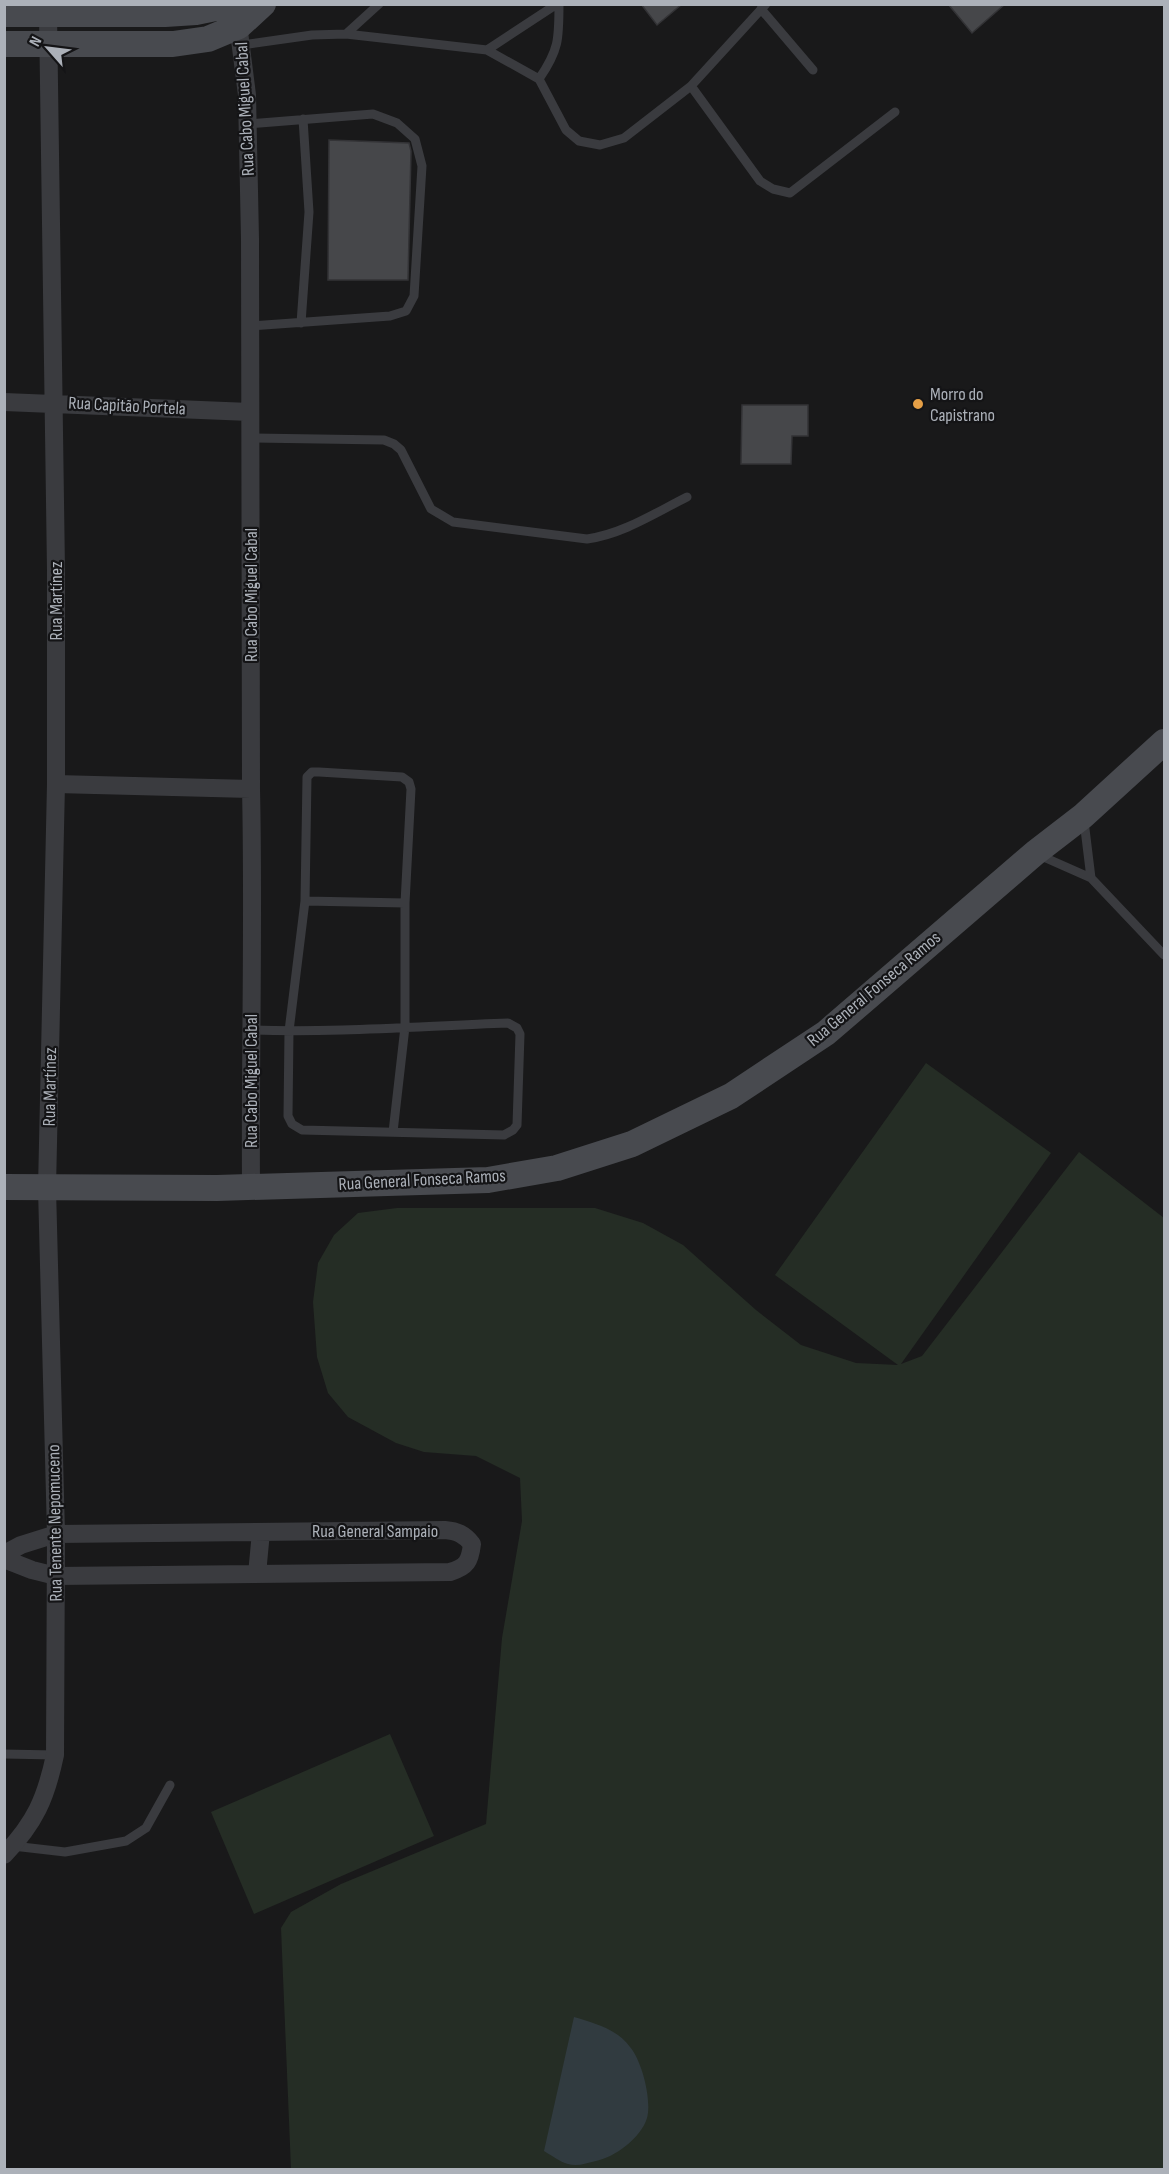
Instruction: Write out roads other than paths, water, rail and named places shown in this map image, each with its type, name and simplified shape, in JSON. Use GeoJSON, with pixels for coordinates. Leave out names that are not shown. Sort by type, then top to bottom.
{"type":"FeatureCollection","features":[{"type":"Feature","properties":{"kind":"street"},"geometry":{"type":"LineString","coordinates":[[4,44],[173,44],[208,39],[263,4]]}},
{"type":"Feature","properties":{"kind":"street"},"geometry":{"type":"LineString","coordinates":[[28,11],[196,12],[238,20]]}},
{"type":"Feature","properties":{"kind":"street","name":"Rua Martínez"},"geometry":{"type":"LineString","coordinates":[[28,11],[48,45],[56,571],[56,784],[47,1188]]}},
{"type":"Feature","properties":{"kind":"street","name":"Rua Cabo Miguel Cabal"},"geometry":{"type":"LineString","coordinates":[[238,20],[248,124],[253,877],[250,1030],[251,1186]]}},
{"type":"Feature","properties":{"kind":"street","name":"Rua Capitão Portela"},"geometry":{"type":"LineString","coordinates":[[4,402],[250,412]]}},
{"type":"Feature","properties":{"kind":"street","name":"Rua General Fonseca Ramos"},"geometry":{"type":"LineString","coordinates":[[4,1187],[251,1186],[488,1180],[557,1168],[632,1144],[731,1096],[826,1033],[1035,853],[1083,816],[1164,742]]}},
{"type":"Feature","properties":{"kind":"street"},"geometry":{"type":"LineString","coordinates":[[56,784],[251,789]]}},
{"type":"Feature","properties":{"kind":"street","name":"Rua Tenente Nepomuceno"},"geometry":{"type":"LineString","coordinates":[[9,1850],[35,1817],[49,1784],[55,1755],[56,1534],[47,1188]]}},
{"type":"Feature","properties":{"kind":"street","name":"Rua General Sampaio"},"geometry":{"type":"LineString","coordinates":[[4,1554],[21,1545],[56,1534],[444,1530],[455,1531],[465,1536],[472,1544],[470,1558],[461,1569],[450,1572],[56,1576],[4,1559]]}},
{"type":"Feature","properties":{"kind":"street"},"geometry":{"type":"LineString","coordinates":[[258,1574],[261,1532]]}},
{"type":"Feature","properties":{"kind":"lane"},"geometry":{"type":"LineString","coordinates":[[346,34],[379,4]]}},
{"type":"Feature","properties":{"kind":"lane"},"geometry":{"type":"LineString","coordinates":[[488,50],[558,4],[560,32],[557,48],[550,64],[539,79]]}},
{"type":"Feature","properties":{"kind":"lane"},"geometry":{"type":"LineString","coordinates":[[238,20],[312,35],[346,34],[488,50],[539,79],[566,130],[579,141],[600,145],[624,138],[691,86],[763,7],[813,70]]}},
{"type":"Feature","properties":{"kind":"lane"},"geometry":{"type":"LineString","coordinates":[[691,86],[760,181],[773,189],[790,193],[895,112]]}},
{"type":"Feature","properties":{"kind":"lane"},"geometry":{"type":"LineString","coordinates":[[248,124],[373,114],[397,123],[415,139],[422,166],[414,296],[406,310],[390,316],[250,326]]}},
{"type":"Feature","properties":{"kind":"lane"},"geometry":{"type":"LineString","coordinates":[[301,323],[309,212],[303,119]]}},
{"type":"Feature","properties":{"kind":"lane"},"geometry":{"type":"LineString","coordinates":[[251,438],[384,440],[394,444],[401,450],[431,509],[453,522],[587,538],[597,537],[622,530],[687,496]]}},
{"type":"Feature","properties":{"kind":"lane"},"geometry":{"type":"LineString","coordinates":[[250,1030],[289,1031],[405,1027],[507,1023],[517,1028],[520,1034],[517,1125],[504,1135],[302,1130],[292,1124],[288,1116],[289,1031],[305,901],[307,777],[312,772],[402,777],[409,782],[411,789],[405,903],[405,1027],[393,1132]]}},
{"type":"Feature","properties":{"kind":"lane"},"geometry":{"type":"LineString","coordinates":[[1083,816],[1091,878]]}},
{"type":"Feature","properties":{"kind":"lane"},"geometry":{"type":"LineString","coordinates":[[1035,853],[1091,878],[1164,955]]}},
{"type":"Feature","properties":{"kind":"lane"},"geometry":{"type":"LineString","coordinates":[[305,901],[405,903]]}},
{"type":"Feature","properties":{"kind":"lane"},"geometry":{"type":"LineString","coordinates":[[4,1754],[55,1755]]}},
{"type":"Feature","properties":{"kind":"lane"},"geometry":{"type":"LineString","coordinates":[[9,1850],[65,1852],[126,1840],[146,1828],[170,1785]]}},
{"type":"Feature","properties":{"kind":"place","name":"Morro do Capistrano"},"geometry":{"type":"Point","coordinates":[918,404]}}]}
